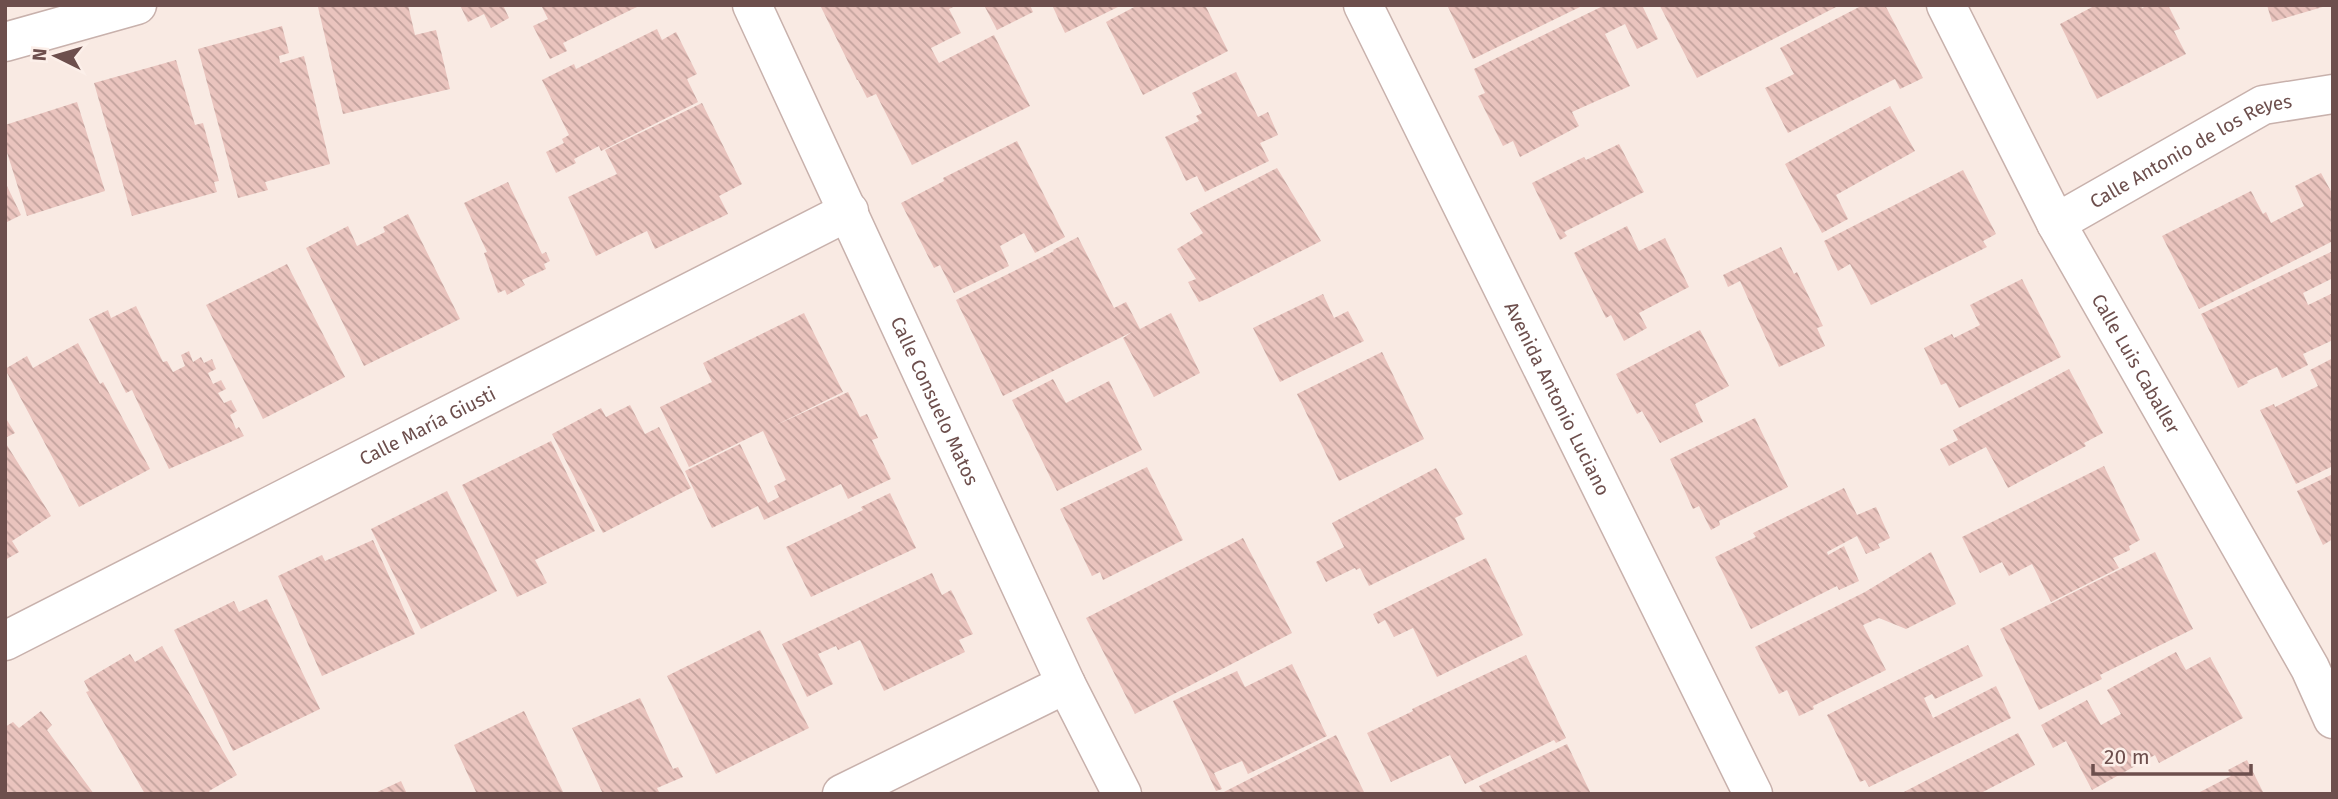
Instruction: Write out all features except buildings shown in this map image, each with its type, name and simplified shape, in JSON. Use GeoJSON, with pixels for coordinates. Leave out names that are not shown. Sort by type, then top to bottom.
{"type":"FeatureCollection","features":[{"type":"Feature","properties":{"kind":"street"},"geometry":{"type":"LineString","coordinates":[[5,42],[137,5]]}},
{"type":"Feature","properties":{"kind":"street","name":"Calle Consuelo Matos"},"geometry":{"type":"LineString","coordinates":[[752,5],[1066,684],[1122,794]]}},
{"type":"Feature","properties":{"kind":"street","name":"Avenida Antonio Luciano"},"geometry":{"type":"LineString","coordinates":[[1363,5],[1753,794]]}},
{"type":"Feature","properties":{"kind":"street","name":"Calle Luis Caballer"},"geometry":{"type":"LineString","coordinates":[[1946,5],[2056,223],[2322,664],[2333,719]]}},
{"type":"Feature","properties":{"kind":"street","name":"Calle Antonio de los Reyes"},"geometry":{"type":"LineString","coordinates":[[2056,223],[2263,105],[2333,94]]}},
{"type":"Feature","properties":{"kind":"street","name":"Calle María Giusti"},"geometry":{"type":"LineString","coordinates":[[5,641],[849,211]]}},
{"type":"Feature","properties":{"kind":"street"},"geometry":{"type":"LineString","coordinates":[[842,794],[1066,684]]}}]}
